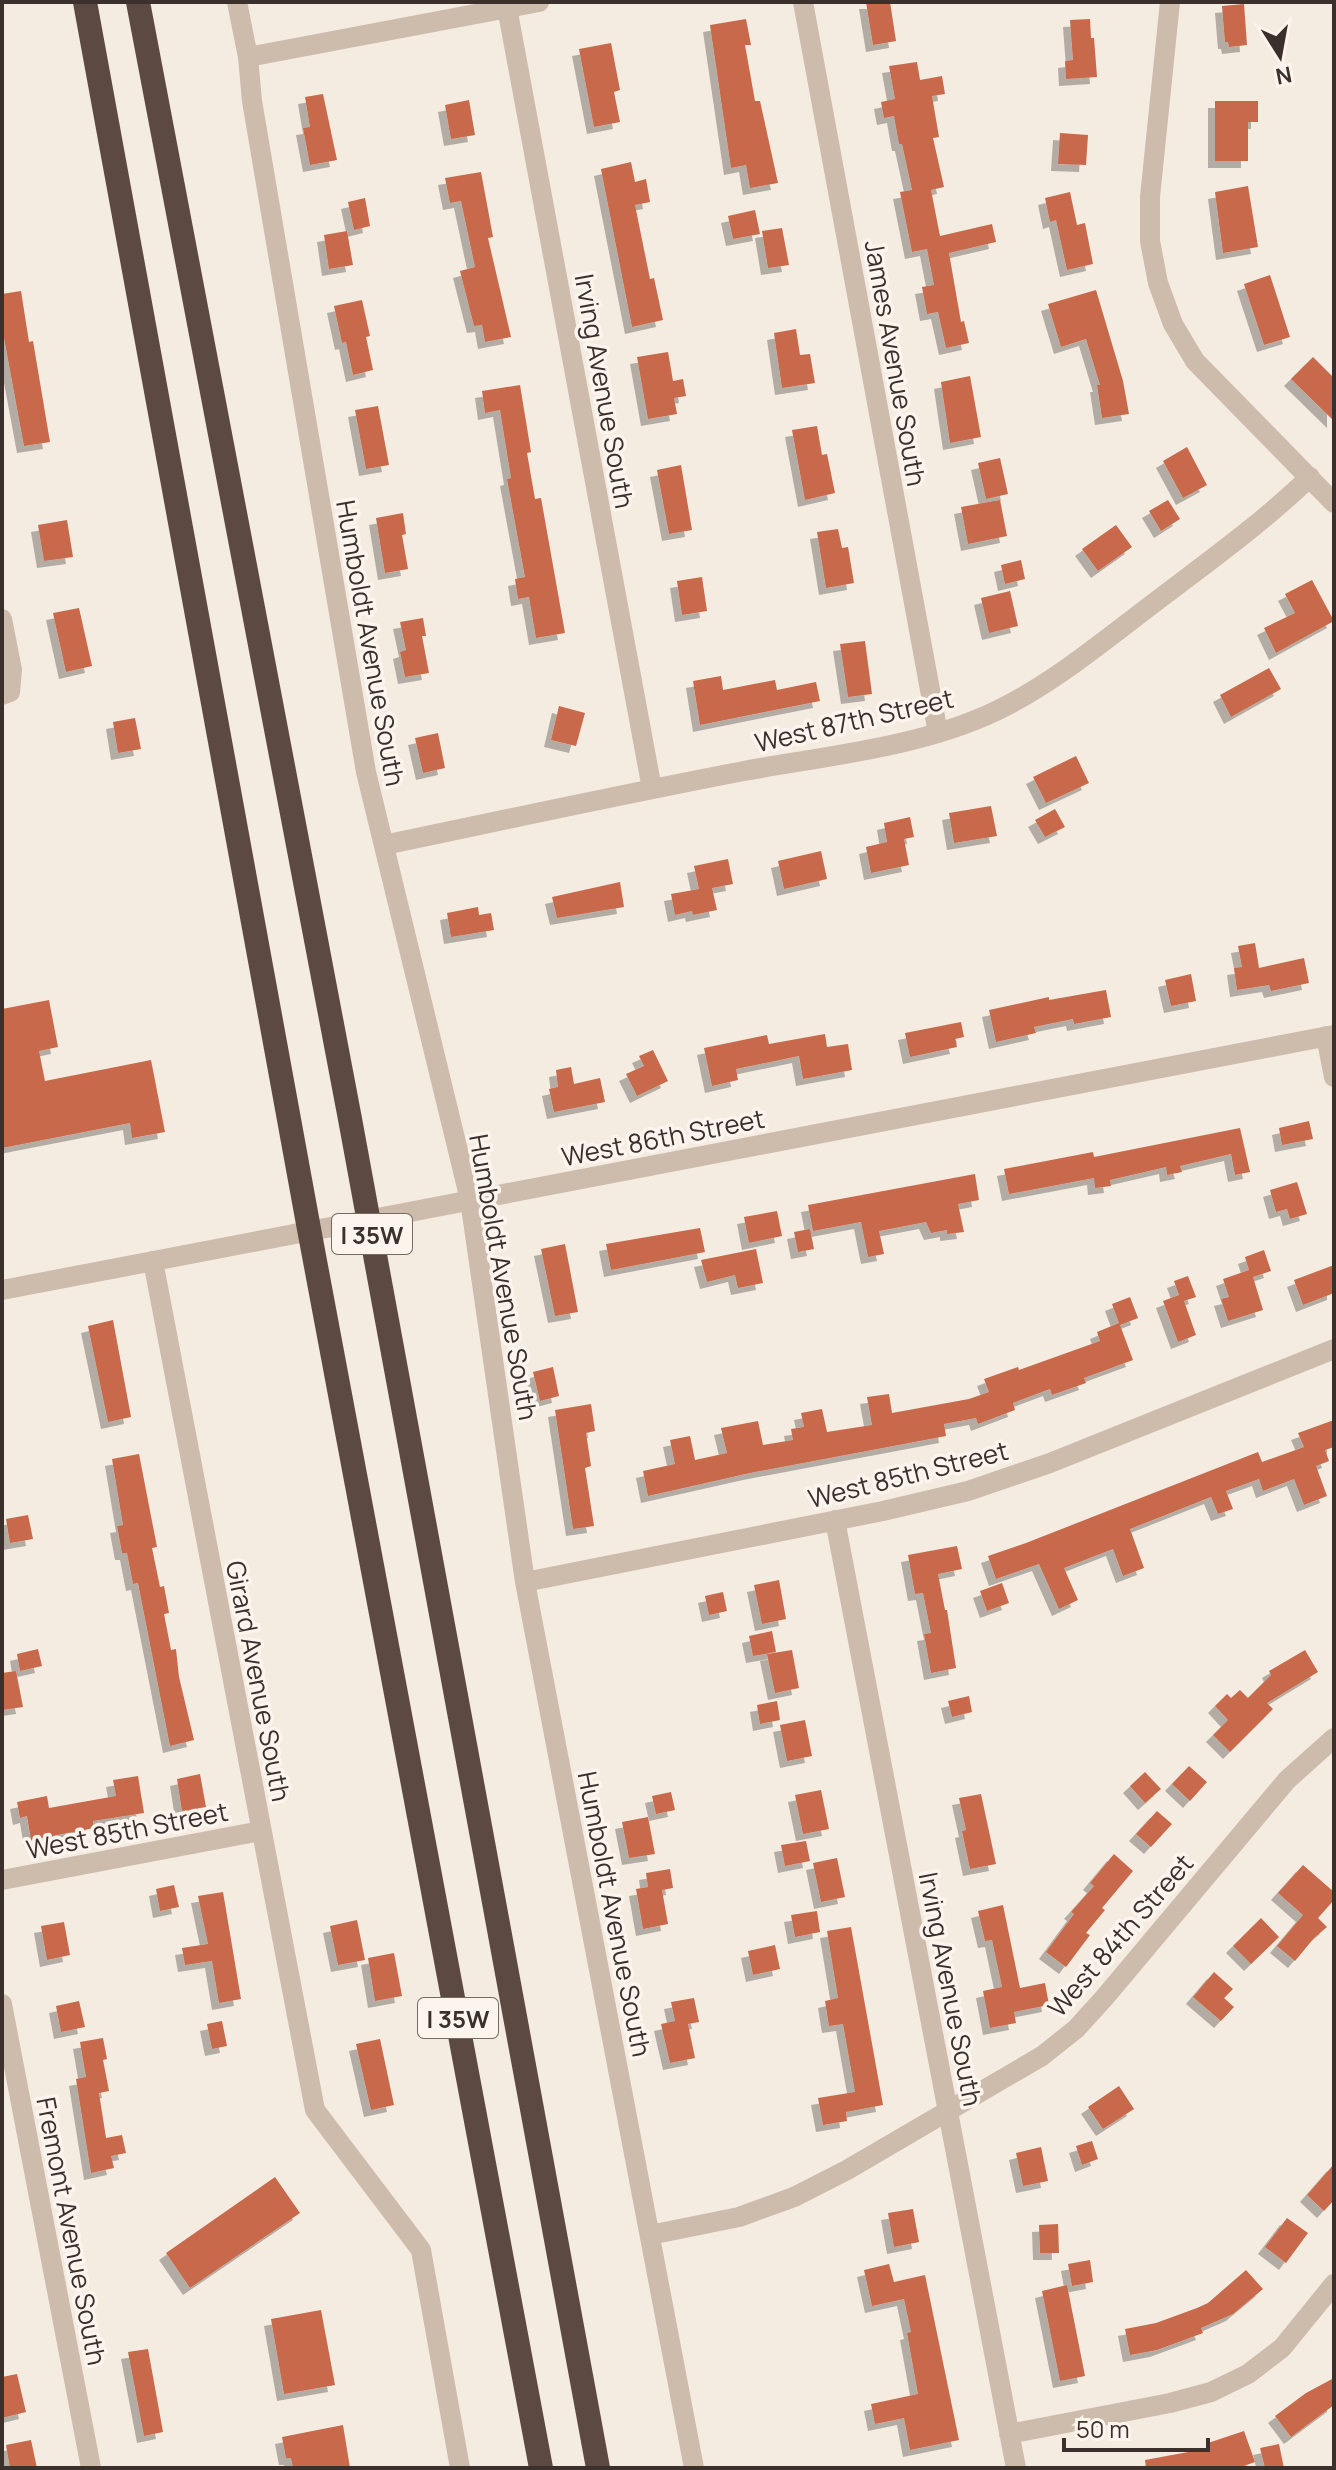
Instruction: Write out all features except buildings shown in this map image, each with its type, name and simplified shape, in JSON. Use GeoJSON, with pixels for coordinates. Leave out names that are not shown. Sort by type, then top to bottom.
{"type":"FeatureCollection","features":[{"type":"Feature","properties":{"kind":"highway","name":"I 35W"},"geometry":{"type":"LineString","coordinates":[[85,2],[309,1229],[541,2468]]}},
{"type":"Feature","properties":{"kind":"highway","name":"I 35W"},"geometry":{"type":"LineString","coordinates":[[138,2],[350,1119],[598,2468]]}},
{"type":"Feature","properties":{"kind":"street","name":"Humboldt Avenue South"},"geometry":{"type":"LineString","coordinates":[[237,2],[366,772],[470,1200],[525,1582],[694,2468]]}},
{"type":"Feature","properties":{"kind":"street"},"geometry":{"type":"LineString","coordinates":[[248,57],[507,5],[539,2]]}},
{"type":"Feature","properties":{"kind":"street","name":"James Avenue South"},"geometry":{"type":"LineString","coordinates":[[803,2],[938,733]]}},
{"type":"Feature","properties":{"kind":"street"},"geometry":{"type":"LineString","coordinates":[[1170,2],[1150,197],[1150,241],[1158,283],[1173,324],[1195,361],[1334,503]]}},
{"type":"Feature","properties":{"kind":"street","name":"Irving Avenue South"},"geometry":{"type":"LineString","coordinates":[[507,5],[652,789]]}},
{"type":"Feature","properties":{"kind":"street","name":"West 87th Street"},"geometry":{"type":"LineString","coordinates":[[384,845],[938,733],[994,712],[1041,687],[1271,515],[1310,477]]}},
{"type":"Feature","properties":{"kind":"street"},"geometry":{"type":"LineString","coordinates":[[2,619],[12,670],[6,693]]}},
{"type":"Feature","properties":{"kind":"street"},"geometry":{"type":"LineString","coordinates":[[1330,1036],[1334,1077]]}},
{"type":"Feature","properties":{"kind":"street","name":"West 86th Street"},"geometry":{"type":"LineString","coordinates":[[2,1290],[1330,1036]]}},
{"type":"Feature","properties":{"kind":"street","name":"Girard Avenue South"},"geometry":{"type":"LineString","coordinates":[[153,1261],[315,2110],[421,2250],[460,2468]]}},
{"type":"Feature","properties":{"kind":"street","name":"West 85th Street"},"geometry":{"type":"LineString","coordinates":[[525,1582],[835,1520],[982,1486],[1050,1463],[1334,1349]]}},
{"type":"Feature","properties":{"kind":"street","name":"Irving Avenue South"},"geometry":{"type":"LineString","coordinates":[[835,1520],[1016,2468]]}},
{"type":"Feature","properties":{"kind":"street","name":"West 84th Street"},"geometry":{"type":"LineString","coordinates":[[650,2235],[739,2217],[794,2197],[948,2113],[1042,2056],[1076,2029],[1287,1780],[1334,1738]]}},
{"type":"Feature","properties":{"kind":"street","name":"West 85th Street"},"geometry":{"type":"LineString","coordinates":[[2,1880],[261,1831]]}},
{"type":"Feature","properties":{"kind":"street","name":"Fremont Avenue South"},"geometry":{"type":"LineString","coordinates":[[2,2004],[91,2468]]}},
{"type":"Feature","properties":{"kind":"street"},"geometry":{"type":"LineString","coordinates":[[1009,2434],[1170,2403],[1211,2392],[1248,2374],[1282,2348],[1334,2284]]}}]}
